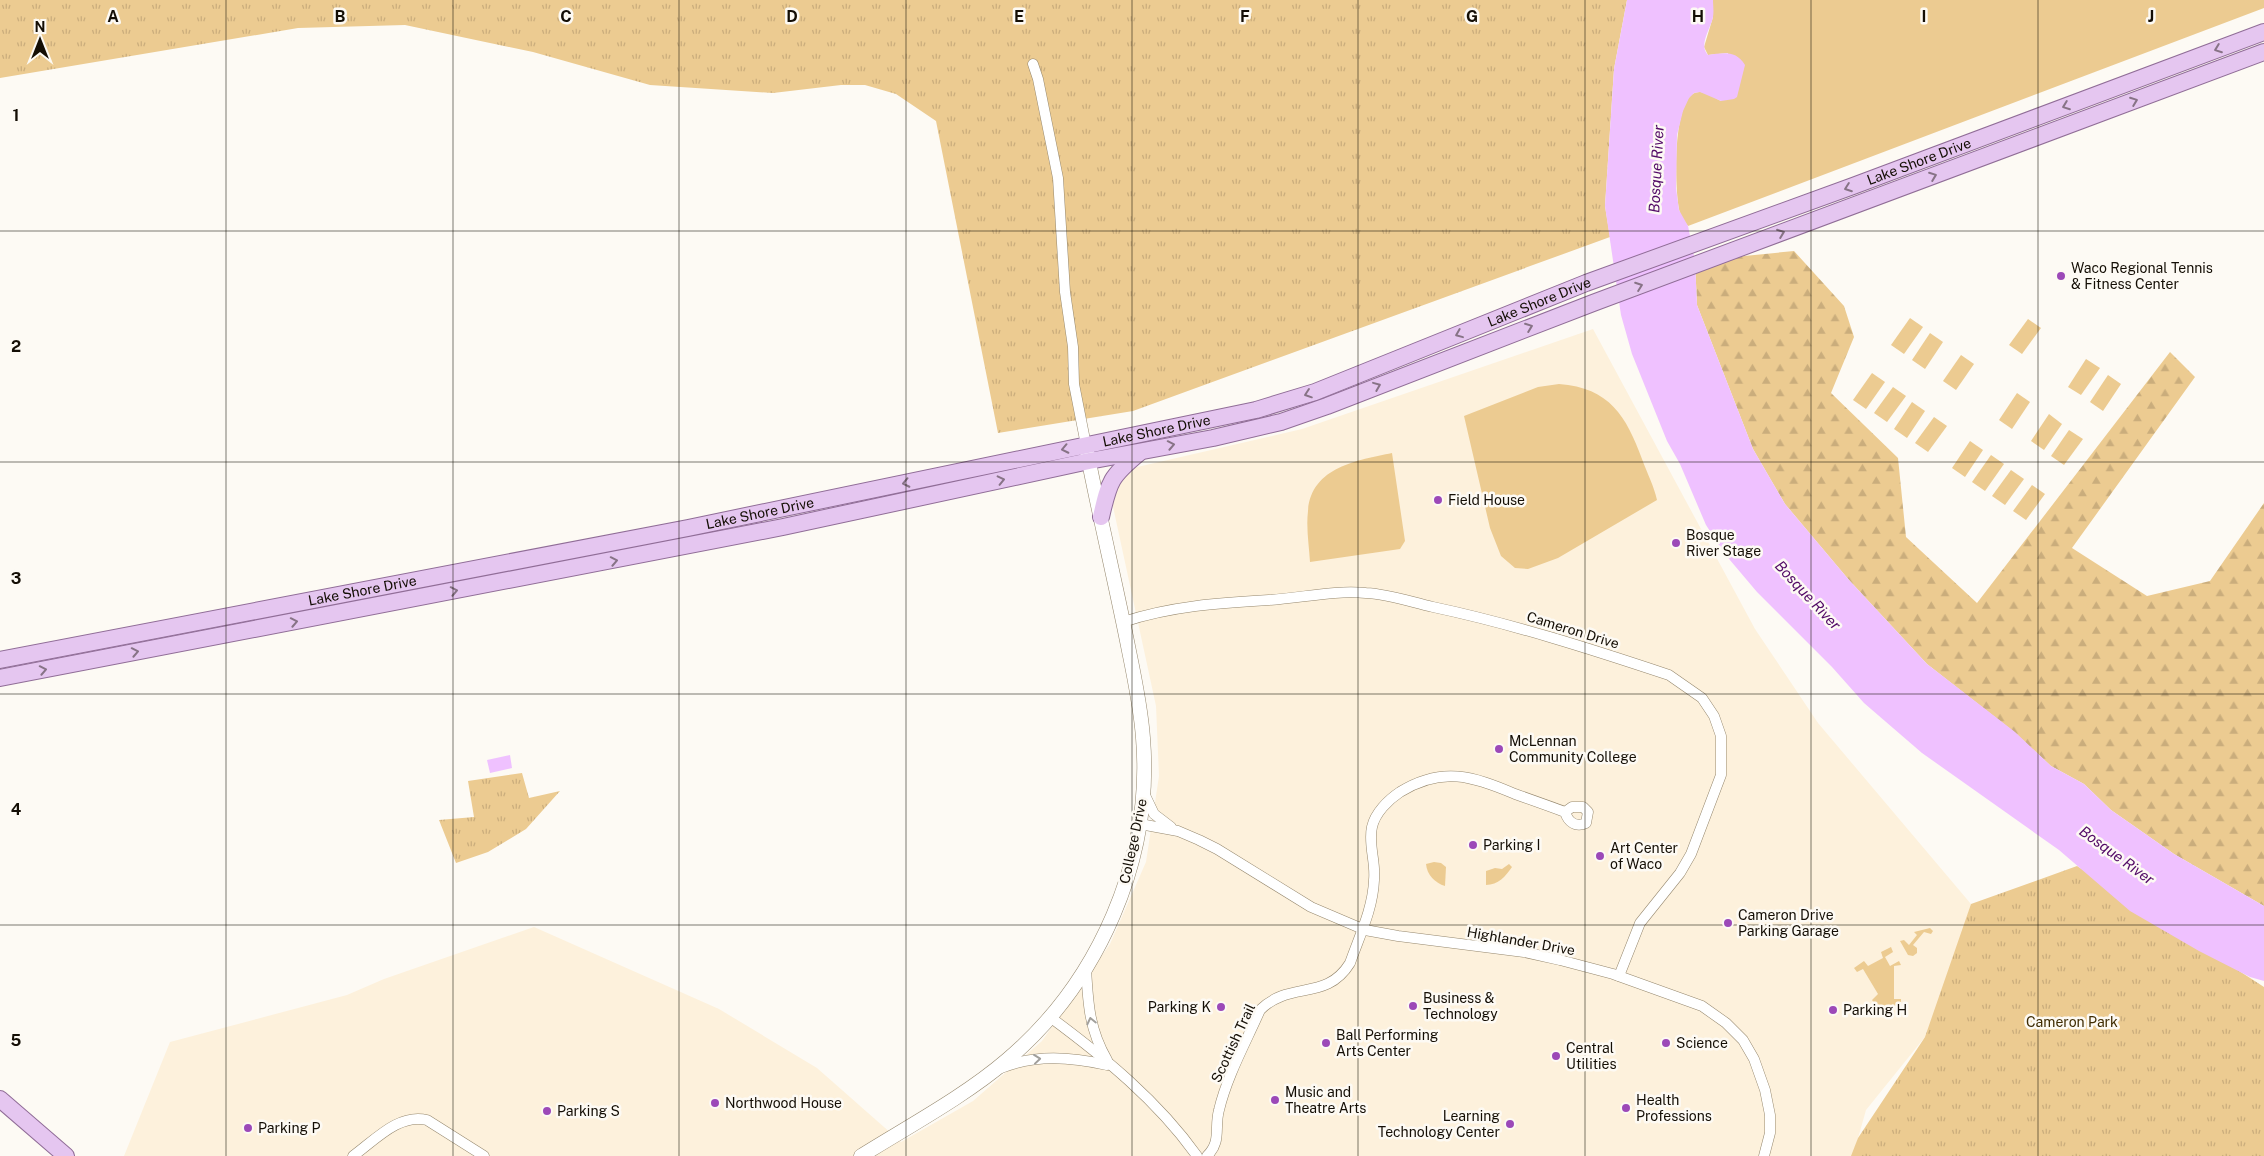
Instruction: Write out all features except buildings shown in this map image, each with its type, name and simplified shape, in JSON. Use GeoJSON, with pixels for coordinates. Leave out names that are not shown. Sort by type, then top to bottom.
{"type":"FeatureCollection","features":[{"type":"Feature","properties":{"kind":"main road","name":"Lake Shore Drive"},"geometry":{"type":"LineString","coordinates":[[0,678],[784,527],[1282,403],[1315,392],[1586,284],[2264,32]]}},
{"type":"Feature","properties":{"kind":"main road","name":"Lake Shore Drive"},"geometry":{"type":"LineString","coordinates":[[0,660],[1087,453],[1142,451],[1213,438],[1304,415],[1593,303],[2264,52]]}},
{"type":"Feature","properties":{"kind":"main road"},"geometry":{"type":"LineString","coordinates":[[1101,516],[1107,487],[1111,479],[1142,451]]}},
{"type":"Feature","properties":{"kind":"main road"},"geometry":{"type":"LineString","coordinates":[[0,1099],[66,1156]]}},
{"type":"Feature","properties":{"kind":"street"},"geometry":{"type":"LineString","coordinates":[[1033,64],[1038,79],[1058,178],[1065,292],[1073,347],[1074,384],[1087,453]]}},
{"type":"Feature","properties":{"kind":"street","name":"College Drive"},"geometry":{"type":"LineString","coordinates":[[861,1156],[990,1073],[1032,1037],[1050,1017],[1086,968],[1103,938],[1124,888],[1140,824],[1144,741],[1141,714],[1124,622],[1087,453]]}},
{"type":"Feature","properties":{"kind":"street","name":"Cameron Drive"},"geometry":{"type":"LineString","coordinates":[[1124,622],[1150,613],[1226,602],[1271,600],[1341,592],[1369,593],[1463,613],[1547,635],[1669,675],[1687,685],[1702,698],[1714,716],[1720,736],[1721,775],[1691,854],[1680,872],[1640,923],[1619,976]]}},
{"type":"Feature","properties":{"kind":"street","name":"Scottish Trail"},"geometry":{"type":"LineString","coordinates":[[1207,1156],[1216,1144],[1219,1109],[1226,1087],[1260,1010],[1284,994],[1309,990],[1332,983],[1344,973],[1350,963],[1372,898],[1375,878],[1371,846],[1372,827],[1385,805],[1412,785],[1443,776],[1460,776],[1497,786],[1565,812]]}},
{"type":"Feature","properties":{"kind":"street","name":"Highlander Drive"},"geometry":{"type":"LineString","coordinates":[[1143,790],[1154,814],[1178,831],[1217,849],[1310,907],[1362,928],[1398,936],[1524,952],[1619,976],[1702,1006],[1726,1023],[1743,1040],[1754,1060],[1770,1116],[1770,1133],[1764,1156]]}},
{"type":"Feature","properties":{"kind":"street","name":"Highlander Drive"},"geometry":{"type":"LineString","coordinates":[[1140,824],[1178,831]]}},
{"type":"Feature","properties":{"kind":"street"},"geometry":{"type":"LineString","coordinates":[[1086,968],[1091,1024],[1099,1046],[1110,1065]]}},
{"type":"Feature","properties":{"kind":"street"},"geometry":{"type":"LineString","coordinates":[[1050,1017],[1110,1065],[1176,1127],[1197,1156]]}},
{"type":"Feature","properties":{"kind":"street"},"geometry":{"type":"LineString","coordinates":[[990,1073],[1018,1061],[1042,1058],[1067,1058],[1110,1065]]}},
{"type":"Feature","properties":{"kind":"street"},"geometry":{"type":"LineString","coordinates":[[353,1156],[400,1122],[418,1118],[427,1120],[484,1156]]}},
{"type":"Feature","properties":{"kind":"shaded area","name":"McLennan Community College"},"geometry":{"type":"Polygon","coordinates":[[[1593,329],[1755,629],[1818,723],[1971,904],[1933,1027],[1866,1110],[1853,1156],[124,1156],[170,1042],[347,995],[384,979],[534,927],[719,1009],[817,1068],[901,1142],[973,1101],[1042,1041],[1110,944],[1146,862],[1159,776],[1156,706],[1112,502],[1112,490],[1133,468],[1302,429],[1593,329]]]}},
{"type":"Feature","properties":{"kind":"green space"},"geometry":{"type":"Polygon","coordinates":[[[0,0],[1627,0],[1614,69],[1605,206],[1610,237],[1133,411],[998,433],[936,121],[896,94],[865,85],[841,85],[773,93],[650,85],[533,52],[405,25],[298,28],[0,78],[0,0]]]}},
{"type":"Feature","properties":{"kind":"green space"},"geometry":{"type":"Polygon","coordinates":[[[1713,0],[2264,0],[2264,8],[1688,226],[1680,214],[1678,199],[1676,164],[1680,123],[1684,107],[1691,96],[1702,92],[1721,101],[1728,53],[1708,55],[1704,47],[1713,17],[1713,0]]]}},
{"type":"Feature","properties":{"kind":"green space"},"geometry":{"type":"Polygon","coordinates":[[[1794,251],[1844,306],[1854,337],[1831,393],[1898,458],[1906,537],[1977,603],[2170,352],[2195,377],[2072,548],[2147,596],[2210,581],[2264,503],[2264,906],[2174,854],[2111,810],[2084,784],[2051,766],[2014,732],[1927,664],[1849,580],[1785,504],[1753,449],[1697,305],[1695,261],[1794,251]]]}},
{"type":"Feature","properties":{"kind":"green space"},"geometry":{"type":"Polygon","coordinates":[[[1910,318],[1923,327],[1904,354],[1891,345],[1910,318]]]}},
{"type":"Feature","properties":{"kind":"green space"},"geometry":{"type":"Polygon","coordinates":[[[2028,319],[2041,328],[2022,354],[2009,345],[2028,319]]]}},
{"type":"Feature","properties":{"kind":"green space"},"geometry":{"type":"Polygon","coordinates":[[[1930,333],[1943,342],[1925,369],[1912,360],[1930,333]]]}},
{"type":"Feature","properties":{"kind":"green space"},"geometry":{"type":"Polygon","coordinates":[[[1961,355],[1974,364],[1956,390],[1943,381],[1961,355]]]}},
{"type":"Feature","properties":{"kind":"green space"},"geometry":{"type":"Polygon","coordinates":[[[2086,359],[2100,368],[2081,395],[2068,387],[2086,359]]]}},
{"type":"Feature","properties":{"kind":"green space"},"geometry":{"type":"Polygon","coordinates":[[[1872,373],[1885,382],[1866,409],[1853,400],[1872,373]]]}},
{"type":"Feature","properties":{"kind":"green space"},"geometry":{"type":"Polygon","coordinates":[[[2108,375],[2121,384],[2103,411],[2090,402],[2108,375]]]}},
{"type":"Feature","properties":{"kind":"green space"},"geometry":{"type":"Polygon","coordinates":[[[1559,384],[1591,391],[1614,407],[1622,417],[1636,444],[1657,500],[1558,558],[1528,569],[1515,568],[1501,556],[1490,528],[1464,416],[1538,387],[1559,384]]]}},
{"type":"Feature","properties":{"kind":"green space"},"geometry":{"type":"Polygon","coordinates":[[[1893,387],[1906,396],[1887,422],[1874,413],[1893,387]]]}},
{"type":"Feature","properties":{"kind":"green space"},"geometry":{"type":"Polygon","coordinates":[[[2017,393],[2030,402],[2012,429],[1999,420],[2017,393]]]}},
{"type":"Feature","properties":{"kind":"green space"},"geometry":{"type":"Polygon","coordinates":[[[1912,402],[1925,411],[1907,438],[1894,429],[1912,402]]]}},
{"type":"Feature","properties":{"kind":"green space"},"geometry":{"type":"Polygon","coordinates":[[[2049,414],[2062,424],[2044,450],[2031,441],[2049,414]]]}},
{"type":"Feature","properties":{"kind":"green space"},"geometry":{"type":"Polygon","coordinates":[[[1934,417],[1947,426],[1928,452],[1915,443],[1934,417]]]}},
{"type":"Feature","properties":{"kind":"green space"},"geometry":{"type":"Polygon","coordinates":[[[2069,430],[2083,439],[2064,465],[2051,456],[2069,430]]]}},
{"type":"Feature","properties":{"kind":"green space"},"geometry":{"type":"Polygon","coordinates":[[[1970,441],[1983,450],[1965,477],[1952,468],[1970,441]]]}},
{"type":"Feature","properties":{"kind":"green space"},"geometry":{"type":"Polygon","coordinates":[[[1392,453],[1405,541],[1400,549],[1310,562],[1307,530],[1308,511],[1311,496],[1318,484],[1338,468],[1392,453]]]}},
{"type":"Feature","properties":{"kind":"green space"},"geometry":{"type":"Polygon","coordinates":[[[1991,455],[2004,464],[1985,491],[1972,482],[1991,455]]]}},
{"type":"Feature","properties":{"kind":"green space"},"geometry":{"type":"Polygon","coordinates":[[[2011,470],[2024,479],[2005,505],[1992,496],[2011,470]]]}},
{"type":"Feature","properties":{"kind":"green space"},"geometry":{"type":"Polygon","coordinates":[[[2032,485],[2045,494],[2026,520],[2013,511],[2032,485]]]}},
{"type":"Feature","properties":{"kind":"green space"},"geometry":{"type":"Polygon","coordinates":[[[522,773],[529,798],[560,791],[526,829],[488,852],[456,863],[439,820],[474,817],[468,781],[522,773]]]}},
{"type":"Feature","properties":{"kind":"green space"},"geometry":{"type":"Polygon","coordinates":[[[1441,863],[1446,867],[1445,886],[1435,881],[1428,872],[1426,864],[1441,863]]]}},
{"type":"Feature","properties":{"kind":"green space"},"geometry":{"type":"Polygon","coordinates":[[[1509,864],[1512,867],[1504,877],[1498,882],[1486,885],[1486,871],[1495,868],[1502,869],[1509,864]]]}},
{"type":"Feature","properties":{"kind":"green space","name":"Cameron Park"},"geometry":{"type":"Polygon","coordinates":[[[2077,866],[2264,987],[2264,1156],[1851,1156],[1858,1138],[1925,1037],[1971,904],[2077,866]]]}},
{"type":"Feature","properties":{"kind":"green space"},"geometry":{"type":"Polygon","coordinates":[[[1930,928],[1933,931],[1931,934],[1924,932],[1913,945],[1917,948],[1917,953],[1913,956],[1908,955],[1900,941],[1904,940],[1909,945],[1917,935],[1914,932],[1930,928]]]}},
{"type":"Feature","properties":{"kind":"green space"},"geometry":{"type":"Polygon","coordinates":[[[1891,947],[1893,952],[1885,957],[1890,966],[1899,961],[1901,965],[1894,966],[1894,999],[1901,999],[1901,1002],[1882,1014],[1872,1000],[1878,994],[1863,969],[1857,972],[1854,968],[1864,961],[1868,966],[1883,958],[1881,952],[1891,947]]]}},
{"type":"Feature","properties":{"kind":"water","name":"Bosque River"},"geometry":{"type":"Polygon","coordinates":[[[1627,0],[1713,0],[1713,17],[1706,36],[1705,51],[1708,55],[1724,53],[1733,55],[1738,57],[1745,65],[1737,97],[1734,99],[1721,101],[1700,92],[1694,93],[1689,98],[1683,111],[1677,135],[1676,188],[1679,210],[1688,226],[1695,261],[1697,305],[1753,449],[1785,504],[1849,580],[1927,664],[2015,732],[2051,766],[2084,784],[2111,810],[2174,854],[2264,906],[2264,981],[2250,977],[2199,951],[2130,911],[2059,850],[1922,753],[1864,703],[1832,667],[1757,592],[1724,553],[1706,525],[1680,464],[1667,441],[1632,354],[1621,315],[1605,206],[1614,69],[1627,0]]]}},
{"type":"Feature","properties":{"kind":"water"},"geometry":{"type":"Polygon","coordinates":[[[510,755],[512,768],[490,773],[487,760],[510,755]]]}},
{"type":"Feature","properties":{"kind":"place","name":"Waco Regional Tennis & Fitness Center"},"geometry":{"type":"Point","coordinates":[2061,276]}},
{"type":"Feature","properties":{"kind":"place","name":"Field House"},"geometry":{"type":"Point","coordinates":[1438,500]}},
{"type":"Feature","properties":{"kind":"place","name":"Bosque River Stage"},"geometry":{"type":"Point","coordinates":[1676,543]}},
{"type":"Feature","properties":{"kind":"place","name":"McLennan Community College"},"geometry":{"type":"Point","coordinates":[1499,749]}},
{"type":"Feature","properties":{"kind":"place","name":"Parking I"},"geometry":{"type":"Point","coordinates":[1473,845]}},
{"type":"Feature","properties":{"kind":"place","name":"Art Center of Waco"},"geometry":{"type":"Point","coordinates":[1600,856]}},
{"type":"Feature","properties":{"kind":"place","name":"Cameron Drive Parking Garage"},"geometry":{"type":"Point","coordinates":[1728,923]}},
{"type":"Feature","properties":{"kind":"place","name":"Business & Technology"},"geometry":{"type":"Point","coordinates":[1413,1006]}},
{"type":"Feature","properties":{"kind":"place","name":"Parking K"},"geometry":{"type":"Point","coordinates":[1221,1007]}},
{"type":"Feature","properties":{"kind":"place","name":"Parking H"},"geometry":{"type":"Point","coordinates":[1833,1010]}},
{"type":"Feature","properties":{"kind":"place","name":"Ball Performing Arts Center"},"geometry":{"type":"Point","coordinates":[1326,1043]}},
{"type":"Feature","properties":{"kind":"place","name":"Science"},"geometry":{"type":"Point","coordinates":[1666,1043]}},
{"type":"Feature","properties":{"kind":"place","name":"Central Utilities"},"geometry":{"type":"Point","coordinates":[1556,1056]}},
{"type":"Feature","properties":{"kind":"place","name":"Music and Theatre Arts"},"geometry":{"type":"Point","coordinates":[1275,1100]}},
{"type":"Feature","properties":{"kind":"place","name":"Northwood House"},"geometry":{"type":"Point","coordinates":[715,1103]}},
{"type":"Feature","properties":{"kind":"place","name":"Health Professions"},"geometry":{"type":"Point","coordinates":[1626,1108]}},
{"type":"Feature","properties":{"kind":"place","name":"Parking S"},"geometry":{"type":"Point","coordinates":[547,1111]}},
{"type":"Feature","properties":{"kind":"place","name":"Learning Technology Center"},"geometry":{"type":"Point","coordinates":[1510,1124]}},
{"type":"Feature","properties":{"kind":"place","name":"Parking P"},"geometry":{"type":"Point","coordinates":[248,1128]}}]}
